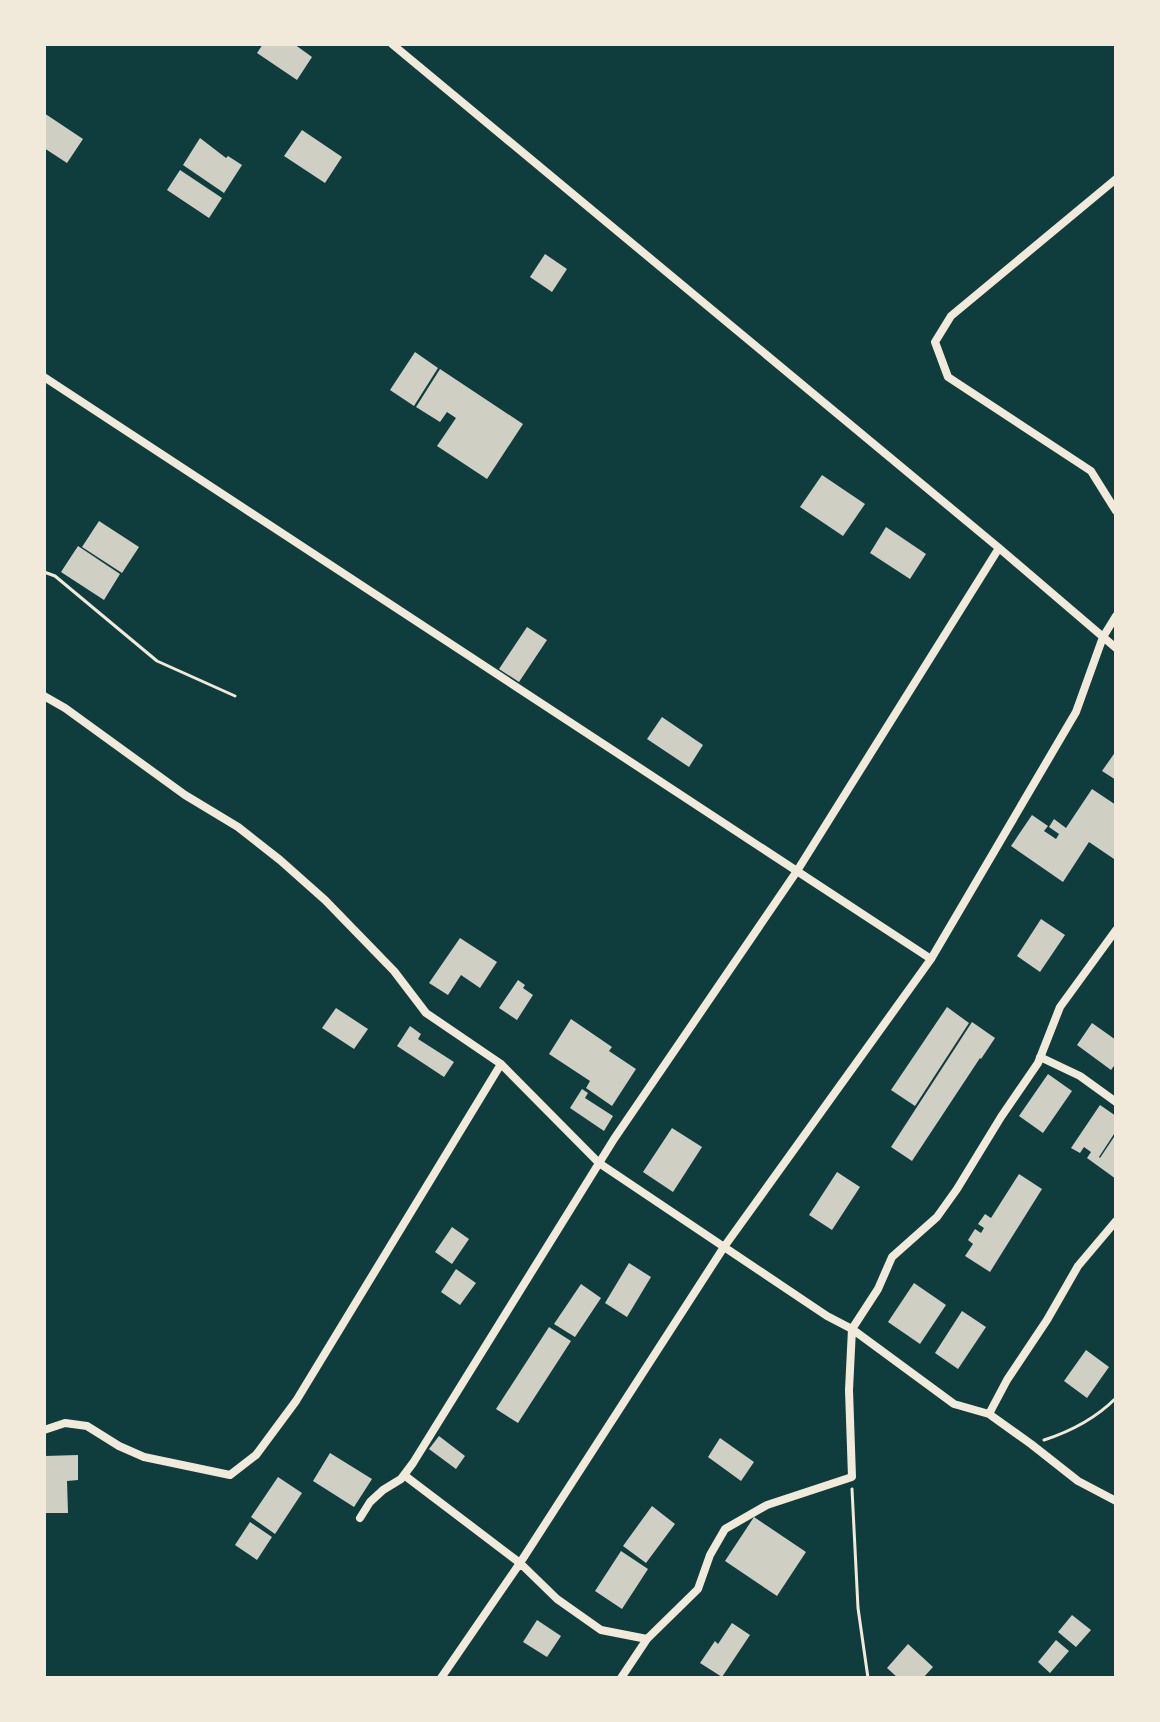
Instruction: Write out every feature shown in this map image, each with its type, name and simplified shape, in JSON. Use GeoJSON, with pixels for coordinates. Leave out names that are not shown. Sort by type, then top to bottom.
{"type":"FeatureCollection","features":[{"type":"Feature","properties":{"kind":"street"},"geometry":{"type":"LineString","coordinates":[[392,44],[1116,648]]}},
{"type":"Feature","properties":{"kind":"street"},"geometry":{"type":"LineString","coordinates":[[1116,179],[951,316],[935,342],[948,377],[1091,471],[1116,511]]}},
{"type":"Feature","properties":{"kind":"street"},"geometry":{"type":"LineString","coordinates":[[44,377],[931,959]]}},
{"type":"Feature","properties":{"kind":"street"},"geometry":{"type":"LineString","coordinates":[[360,1518],[370,1502],[401,1479],[413,1463],[599,1163],[797,871],[999,548]]}},
{"type":"Feature","properties":{"kind":"street"},"geometry":{"type":"LineString","coordinates":[[441,1678],[520,1563],[724,1247],[931,959],[1076,712],[1103,637],[1116,616]]}},
{"type":"Feature","properties":{"kind":"street"},"geometry":{"type":"LineString","coordinates":[[44,696],[185,795],[238,827],[280,860],[325,900],[394,971],[426,1013],[501,1064],[599,1163],[827,1316],[852,1329],[954,1404],[989,1414],[1078,1481],[1116,1501]]}},
{"type":"Feature","properties":{"kind":"street"},"geometry":{"type":"LineString","coordinates":[[621,1678],[647,1639],[698,1589],[710,1555],[725,1529],[767,1505],[852,1477],[849,1390],[852,1329],[878,1289],[892,1257],[937,1217],[1040,1057],[1060,1007],[1116,930]]}},
{"type":"Feature","properties":{"kind":"street"},"geometry":{"type":"LineString","coordinates":[[1040,1057],[1080,1076],[1116,1102]]}},
{"type":"Feature","properties":{"kind":"street"},"geometry":{"type":"LineString","coordinates":[[44,1430],[65,1423],[87,1426],[144,1457],[230,1475],[256,1455],[296,1401],[501,1064]]}},
{"type":"Feature","properties":{"kind":"street"},"geometry":{"type":"LineString","coordinates":[[989,1414],[1078,1266],[1116,1221]]}},
{"type":"Feature","properties":{"kind":"street"},"geometry":{"type":"LineString","coordinates":[[404,1475],[520,1563],[557,1599],[601,1630],[647,1639]]}},
{"type":"Feature","properties":{"kind":"path"},"geometry":{"type":"LineString","coordinates":[[44,572],[55,576],[157,661],[235,696]]}},
{"type":"Feature","properties":{"kind":"path"},"geometry":{"type":"LineString","coordinates":[[1031,1444],[1070,1431],[1104,1410],[1116,1398]]}},
{"type":"Feature","properties":{"kind":"path"},"geometry":{"type":"LineString","coordinates":[[852,1477],[858,1608],[868,1678]]}},
{"type":"Feature","properties":{"kind":"building"},"geometry":{"type":"Polygon","coordinates":[[[263,44],[294,44],[312,57],[297,80],[257,53],[263,44]]]}},
{"type":"Feature","properties":{"kind":"building"},"geometry":{"type":"Polygon","coordinates":[[[44,113],[83,139],[67,163],[44,148],[44,113]]]}},
{"type":"Feature","properties":{"kind":"building"},"geometry":{"type":"Polygon","coordinates":[[[302,130],[342,157],[325,183],[284,156],[302,130]]]}},
{"type":"Feature","properties":{"kind":"building"},"geometry":{"type":"Polygon","coordinates":[[[200,138],[226,158],[228,156],[242,165],[224,193],[183,165],[200,138]]]}},
{"type":"Feature","properties":{"kind":"building"},"geometry":{"type":"Polygon","coordinates":[[[180,170],[222,198],[209,218],[167,190],[180,170]]]}},
{"type":"Feature","properties":{"kind":"building"},"geometry":{"type":"Polygon","coordinates":[[[545,254],[567,269],[552,292],[530,277],[545,254]]]}},
{"type":"Feature","properties":{"kind":"building"},"geometry":{"type":"Polygon","coordinates":[[[415,352],[438,368],[414,406],[390,390],[415,352]]]}},
{"type":"Feature","properties":{"kind":"building"},"geometry":{"type":"Polygon","coordinates":[[[440,369],[523,424],[487,479],[437,446],[456,418],[447,412],[440,422],[416,407],[440,369]]]}},
{"type":"Feature","properties":{"kind":"building"},"geometry":{"type":"Polygon","coordinates":[[[822,475],[865,504],[843,536],[800,507],[822,475]]]}},
{"type":"Feature","properties":{"kind":"building"},"geometry":{"type":"Polygon","coordinates":[[[99,521],[139,547],[122,573],[82,547],[99,521]]]}},
{"type":"Feature","properties":{"kind":"building"},"geometry":{"type":"Polygon","coordinates":[[[886,527],[926,554],[910,579],[870,553],[886,527]]]}},
{"type":"Feature","properties":{"kind":"building"},"geometry":{"type":"Polygon","coordinates":[[[78,546],[120,574],[104,600],[61,572],[78,546]]]}},
{"type":"Feature","properties":{"kind":"building"},"geometry":{"type":"Polygon","coordinates":[[[527,627],[547,640],[519,682],[499,669],[527,627]]]}},
{"type":"Feature","properties":{"kind":"building"},"geometry":{"type":"Polygon","coordinates":[[[662,717],[703,745],[689,767],[647,739],[662,717]]]}},
{"type":"Feature","properties":{"kind":"building"},"geometry":{"type":"Polygon","coordinates":[[[1116,751],[1116,780],[1102,771],[1116,751]]]}},
{"type":"Feature","properties":{"kind":"building"},"geometry":{"type":"Polygon","coordinates":[[[1092,789],[1116,805],[1114,859],[1089,842],[1063,882],[1011,846],[1032,815],[1048,826],[1044,831],[1056,839],[1059,834],[1049,827],[1054,819],[1066,828],[1092,789]]]}},
{"type":"Feature","properties":{"kind":"building"},"geometry":{"type":"Polygon","coordinates":[[[1041,919],[1065,935],[1040,972],[1017,956],[1041,919]]]}},
{"type":"Feature","properties":{"kind":"building"},"geometry":{"type":"Polygon","coordinates":[[[460,938],[497,962],[480,988],[461,975],[448,995],[429,983],[460,938]]]}},
{"type":"Feature","properties":{"kind":"building"},"geometry":{"type":"Polygon","coordinates":[[[518,980],[533,995],[517,1020],[499,1008],[518,980]]]}},
{"type":"Feature","properties":{"kind":"building"},"geometry":{"type":"Polygon","coordinates":[[[947,1007],[969,1023],[915,1106],[891,1090],[947,1007]]]}},
{"type":"Feature","properties":{"kind":"building"},"geometry":{"type":"Polygon","coordinates":[[[336,1008],[368,1029],[354,1049],[322,1028],[336,1008]]]}},
{"type":"Feature","properties":{"kind":"building"},"geometry":{"type":"Polygon","coordinates":[[[571,1019],[612,1047],[609,1051],[636,1069],[612,1106],[586,1088],[590,1081],[549,1054],[571,1019]]]}},
{"type":"Feature","properties":{"kind":"building"},"geometry":{"type":"Polygon","coordinates":[[[972,1022],[995,1038],[912,1161],[891,1147],[972,1022]]]}},
{"type":"Feature","properties":{"kind":"building"},"geometry":{"type":"Polygon","coordinates":[[[1092,1023],[1116,1040],[1116,1063],[1111,1070],[1077,1045],[1092,1023]]]}},
{"type":"Feature","properties":{"kind":"building"},"geometry":{"type":"Polygon","coordinates":[[[410,1026],[421,1034],[418,1039],[454,1062],[444,1077],[397,1046],[410,1026]]]}},
{"type":"Feature","properties":{"kind":"building"},"geometry":{"type":"Polygon","coordinates":[[[1048,1074],[1072,1091],[1043,1133],[1019,1116],[1048,1074]]]}},
{"type":"Feature","properties":{"kind":"building"},"geometry":{"type":"Polygon","coordinates":[[[582,1089],[588,1093],[585,1098],[613,1116],[604,1131],[570,1108],[582,1089]]]}},
{"type":"Feature","properties":{"kind":"building"},"geometry":{"type":"Polygon","coordinates":[[[1100,1105],[1116,1116],[1116,1131],[1099,1157],[1116,1134],[1116,1179],[1087,1158],[1091,1152],[1084,1147],[1080,1153],[1071,1148],[1100,1105]]]}},
{"type":"Feature","properties":{"kind":"building"},"geometry":{"type":"Polygon","coordinates":[[[672,1128],[702,1147],[673,1192],[643,1172],[672,1128]]]}},
{"type":"Feature","properties":{"kind":"building"},"geometry":{"type":"Polygon","coordinates":[[[837,1172],[860,1187],[832,1230],[809,1215],[837,1172]]]}},
{"type":"Feature","properties":{"kind":"building"},"geometry":{"type":"Polygon","coordinates":[[[1019,1174],[1042,1189],[990,1272],[965,1256],[973,1244],[968,1240],[975,1229],[981,1233],[984,1228],[978,1224],[985,1214],[991,1218],[1019,1174]]]}},
{"type":"Feature","properties":{"kind":"building"},"geometry":{"type":"Polygon","coordinates":[[[452,1227],[469,1239],[452,1264],[435,1252],[452,1227]]]}},
{"type":"Feature","properties":{"kind":"building"},"geometry":{"type":"Polygon","coordinates":[[[629,1263],[651,1277],[627,1317],[605,1303],[629,1263]]]}},
{"type":"Feature","properties":{"kind":"building"},"geometry":{"type":"Polygon","coordinates":[[[456,1269],[476,1283],[460,1305],[441,1292],[456,1269]]]}},
{"type":"Feature","properties":{"kind":"building"},"geometry":{"type":"Polygon","coordinates":[[[914,1283],[946,1305],[920,1344],[888,1322],[914,1283]]]}},
{"type":"Feature","properties":{"kind":"building"},"geometry":{"type":"Polygon","coordinates":[[[581,1284],[601,1298],[575,1337],[554,1324],[581,1284]]]}},
{"type":"Feature","properties":{"kind":"building"},"geometry":{"type":"Polygon","coordinates":[[[962,1311],[986,1327],[958,1369],[935,1353],[962,1311]]]}},
{"type":"Feature","properties":{"kind":"building"},"geometry":{"type":"Polygon","coordinates":[[[549,1327],[571,1341],[518,1423],[496,1409],[549,1327]]]}},
{"type":"Feature","properties":{"kind":"building"},"geometry":{"type":"Polygon","coordinates":[[[1086,1350],[1109,1367],[1087,1398],[1064,1381],[1086,1350]]]}},
{"type":"Feature","properties":{"kind":"building"},"geometry":{"type":"Polygon","coordinates":[[[439,1436],[465,1456],[456,1469],[429,1449],[439,1436]]]}},
{"type":"Feature","properties":{"kind":"building"},"geometry":{"type":"Polygon","coordinates":[[[720,1438],[754,1462],[741,1481],[708,1457],[720,1438]]]}},
{"type":"Feature","properties":{"kind":"building"},"geometry":{"type":"Polygon","coordinates":[[[330,1453],[372,1479],[354,1507],[313,1481],[330,1453]]]}},
{"type":"Feature","properties":{"kind":"building"},"geometry":{"type":"Polygon","coordinates":[[[78,1455],[78,1480],[67,1481],[68,1513],[46,1513],[45,1456],[78,1455]]]}},
{"type":"Feature","properties":{"kind":"building"},"geometry":{"type":"Polygon","coordinates":[[[278,1477],[302,1493],[275,1534],[251,1517],[278,1477]]]}},
{"type":"Feature","properties":{"kind":"building"},"geometry":{"type":"Polygon","coordinates":[[[652,1506],[675,1524],[646,1563],[623,1546],[652,1506]]]}},
{"type":"Feature","properties":{"kind":"building"},"geometry":{"type":"Polygon","coordinates":[[[754,1517],[806,1552],[777,1596],[725,1561],[754,1517]]]}},
{"type":"Feature","properties":{"kind":"building"},"geometry":{"type":"Polygon","coordinates":[[[250,1522],[272,1537],[257,1560],[235,1545],[250,1522]]]}},
{"type":"Feature","properties":{"kind":"building"},"geometry":{"type":"Polygon","coordinates":[[[621,1551],[648,1569],[622,1609],[595,1591],[621,1551]]]}},
{"type":"Feature","properties":{"kind":"building"},"geometry":{"type":"Polygon","coordinates":[[[1072,1615],[1091,1630],[1076,1647],[1058,1632],[1072,1615]]]}},
{"type":"Feature","properties":{"kind":"building"},"geometry":{"type":"Polygon","coordinates":[[[537,1620],[561,1636],[547,1657],[523,1642],[537,1620]]]}},
{"type":"Feature","properties":{"kind":"building"},"geometry":{"type":"Polygon","coordinates":[[[732,1623],[750,1635],[722,1677],[700,1663],[732,1623]]]}},
{"type":"Feature","properties":{"kind":"building"},"geometry":{"type":"Polygon","coordinates":[[[1056,1640],[1069,1651],[1050,1673],[1038,1662],[1056,1640]]]}},
{"type":"Feature","properties":{"kind":"building"},"geometry":{"type":"Polygon","coordinates":[[[908,1644],[933,1667],[923,1678],[898,1678],[887,1668],[908,1644]]]}}]}
